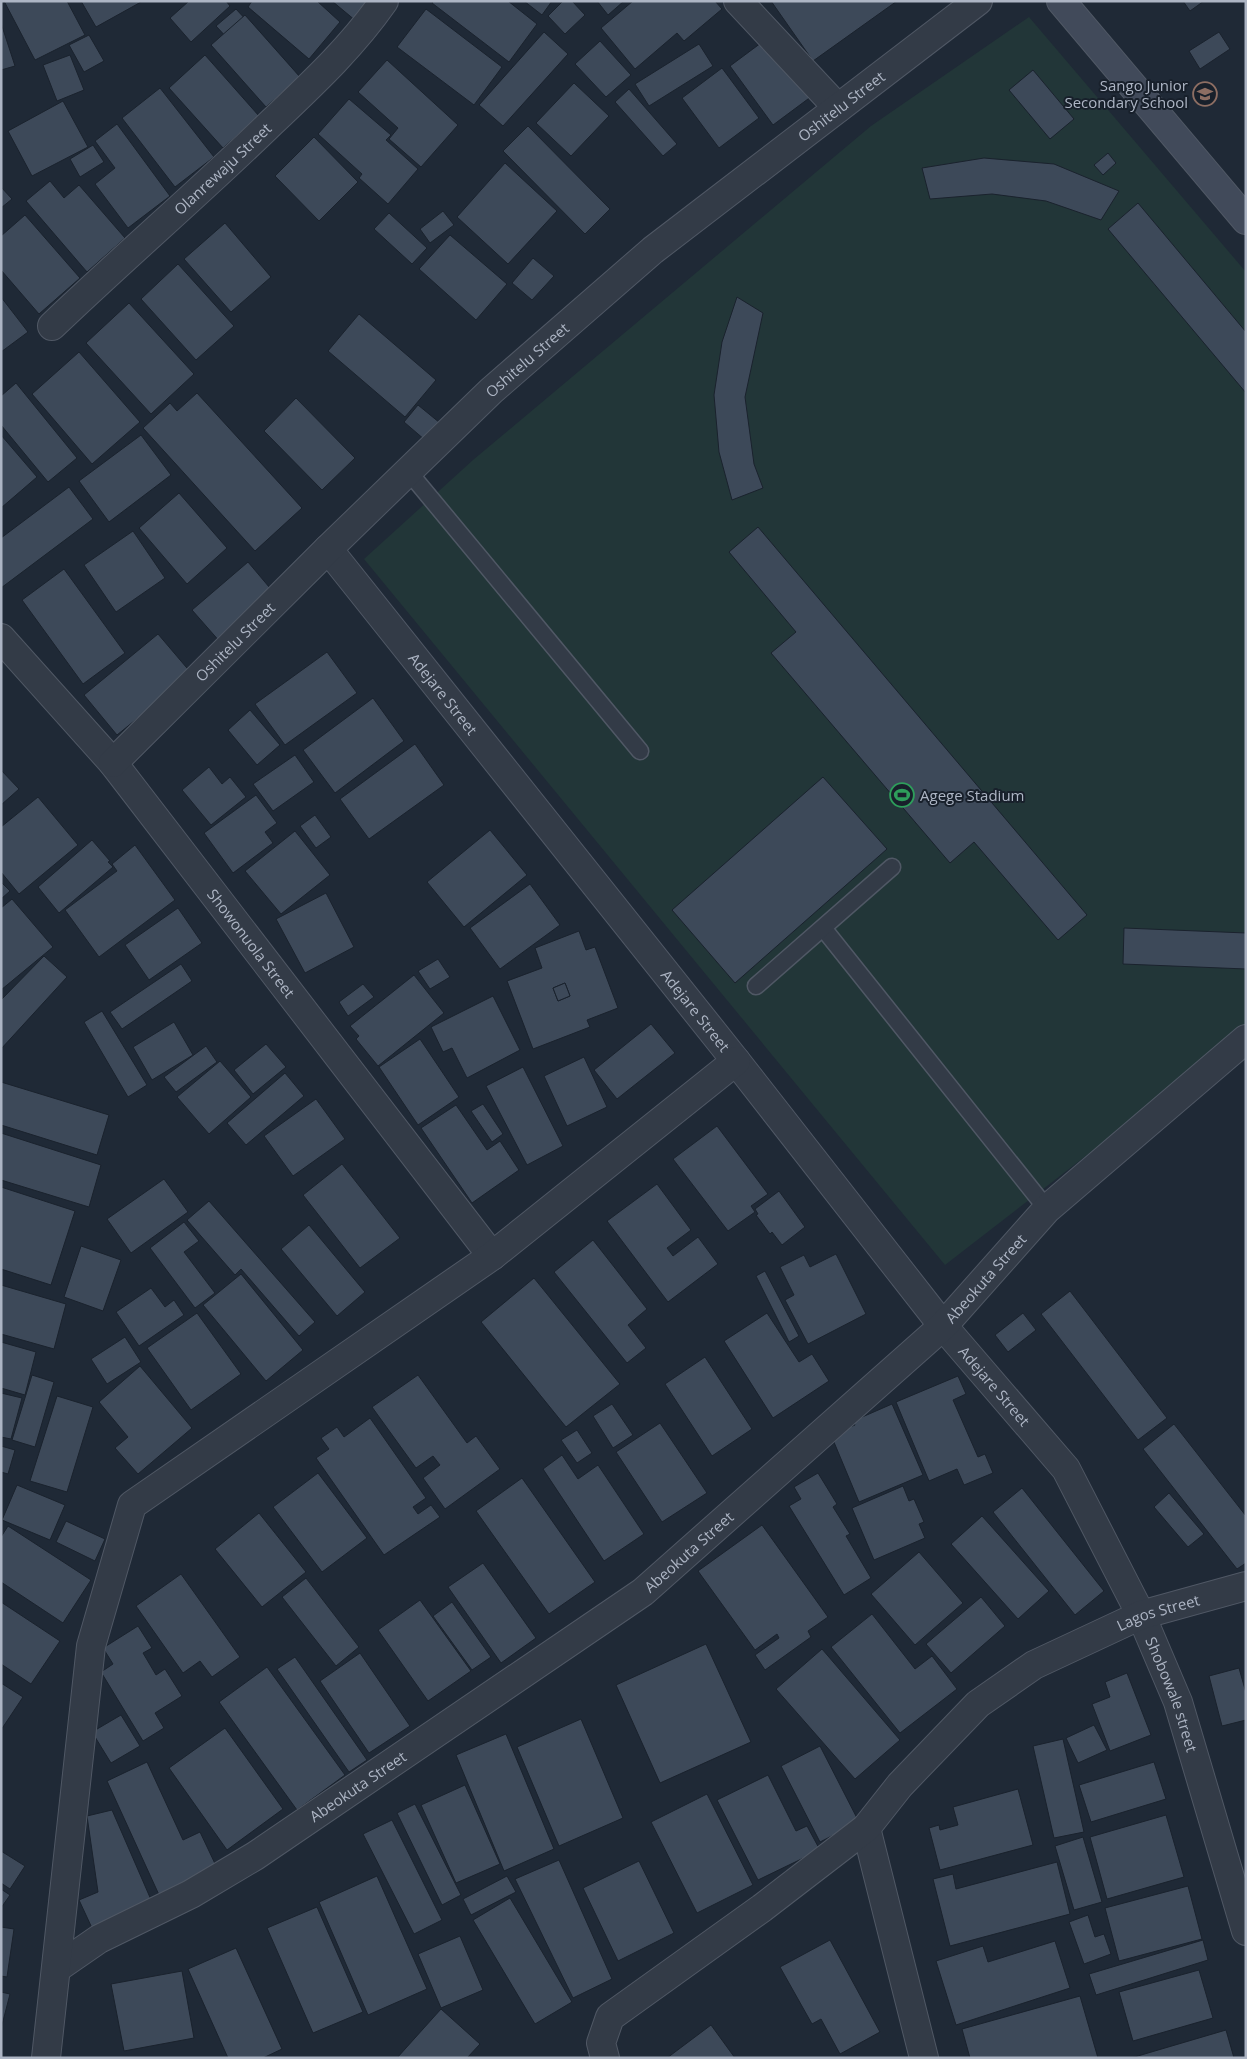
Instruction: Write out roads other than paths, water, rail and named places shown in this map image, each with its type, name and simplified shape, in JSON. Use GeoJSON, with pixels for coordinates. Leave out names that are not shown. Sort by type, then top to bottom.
{"type":"FeatureCollection","features":[{"type":"Feature","properties":{"kind":"main road"},"geometry":{"type":"LineString","coordinates":[[1060,1],[1246,220]]}},
{"type":"Feature","properties":{"kind":"street","name":"Olanrewaju Street"},"geometry":{"type":"LineString","coordinates":[[52,326],[122,260],[213,179],[339,59],[384,1]]}},
{"type":"Feature","properties":{"kind":"street"},"geometry":{"type":"LineString","coordinates":[[738,1],[838,108]]}},
{"type":"Feature","properties":{"kind":"street","name":"Oshitelu Street"},"geometry":{"type":"LineString","coordinates":[[113,763],[328,549],[491,391],[653,250],[978,1]]}},
{"type":"Feature","properties":{"kind":"street","name":"Adejare Street"},"geometry":{"type":"LineString","coordinates":[[328,549],[736,1061],[943,1326],[1066,1469]]}},
{"type":"Feature","properties":{"kind":"street","name":"Showonuola Street"},"geometry":{"type":"LineString","coordinates":[[1,638],[113,763],[492,1256]]}},
{"type":"Feature","properties":{"kind":"street","name":"Abeokuta Street"},"geometry":{"type":"LineString","coordinates":[[56,1968],[99,1939],[190,1894],[254,1856],[643,1592],[943,1326],[1046,1209],[1246,1039]]}},
{"type":"Feature","properties":{"kind":"street"},"geometry":{"type":"LineString","coordinates":[[46,2058],[91,1646],[132,1505],[492,1256],[736,1061]]}},
{"type":"Feature","properties":{"kind":"street","name":"Shobowale street"},"geometry":{"type":"LineString","coordinates":[[1066,1469],[1142,1615],[1178,1702],[1246,1931]]}},
{"type":"Feature","properties":{"kind":"street","name":"Lagos Street"},"geometry":{"type":"LineString","coordinates":[[605,2058],[601,2043],[610,2017],[762,1908],[866,1828],[900,1786],[978,1704],[1034,1665],[1142,1615],[1246,1586]]}},
{"type":"Feature","properties":{"kind":"street"},"geometry":{"type":"LineString","coordinates":[[866,1828],[924,2058]]}},
{"type":"Feature","properties":{"kind":"lane"},"geometry":{"type":"LineString","coordinates":[[408,471],[640,750]]}},
{"type":"Feature","properties":{"kind":"lane"},"geometry":{"type":"LineString","coordinates":[[756,986],[892,866]]}},
{"type":"Feature","properties":{"kind":"lane"},"geometry":{"type":"LineString","coordinates":[[823,928],[1046,1209]]}},
{"type":"Feature","properties":{"kind":"place","name":"Sango Junior Secondary School"},"geometry":{"type":"Point","coordinates":[1205,94]}},
{"type":"Feature","properties":{"kind":"place","name":"Agege Stadium"},"geometry":{"type":"Point","coordinates":[902,795]}}]}
